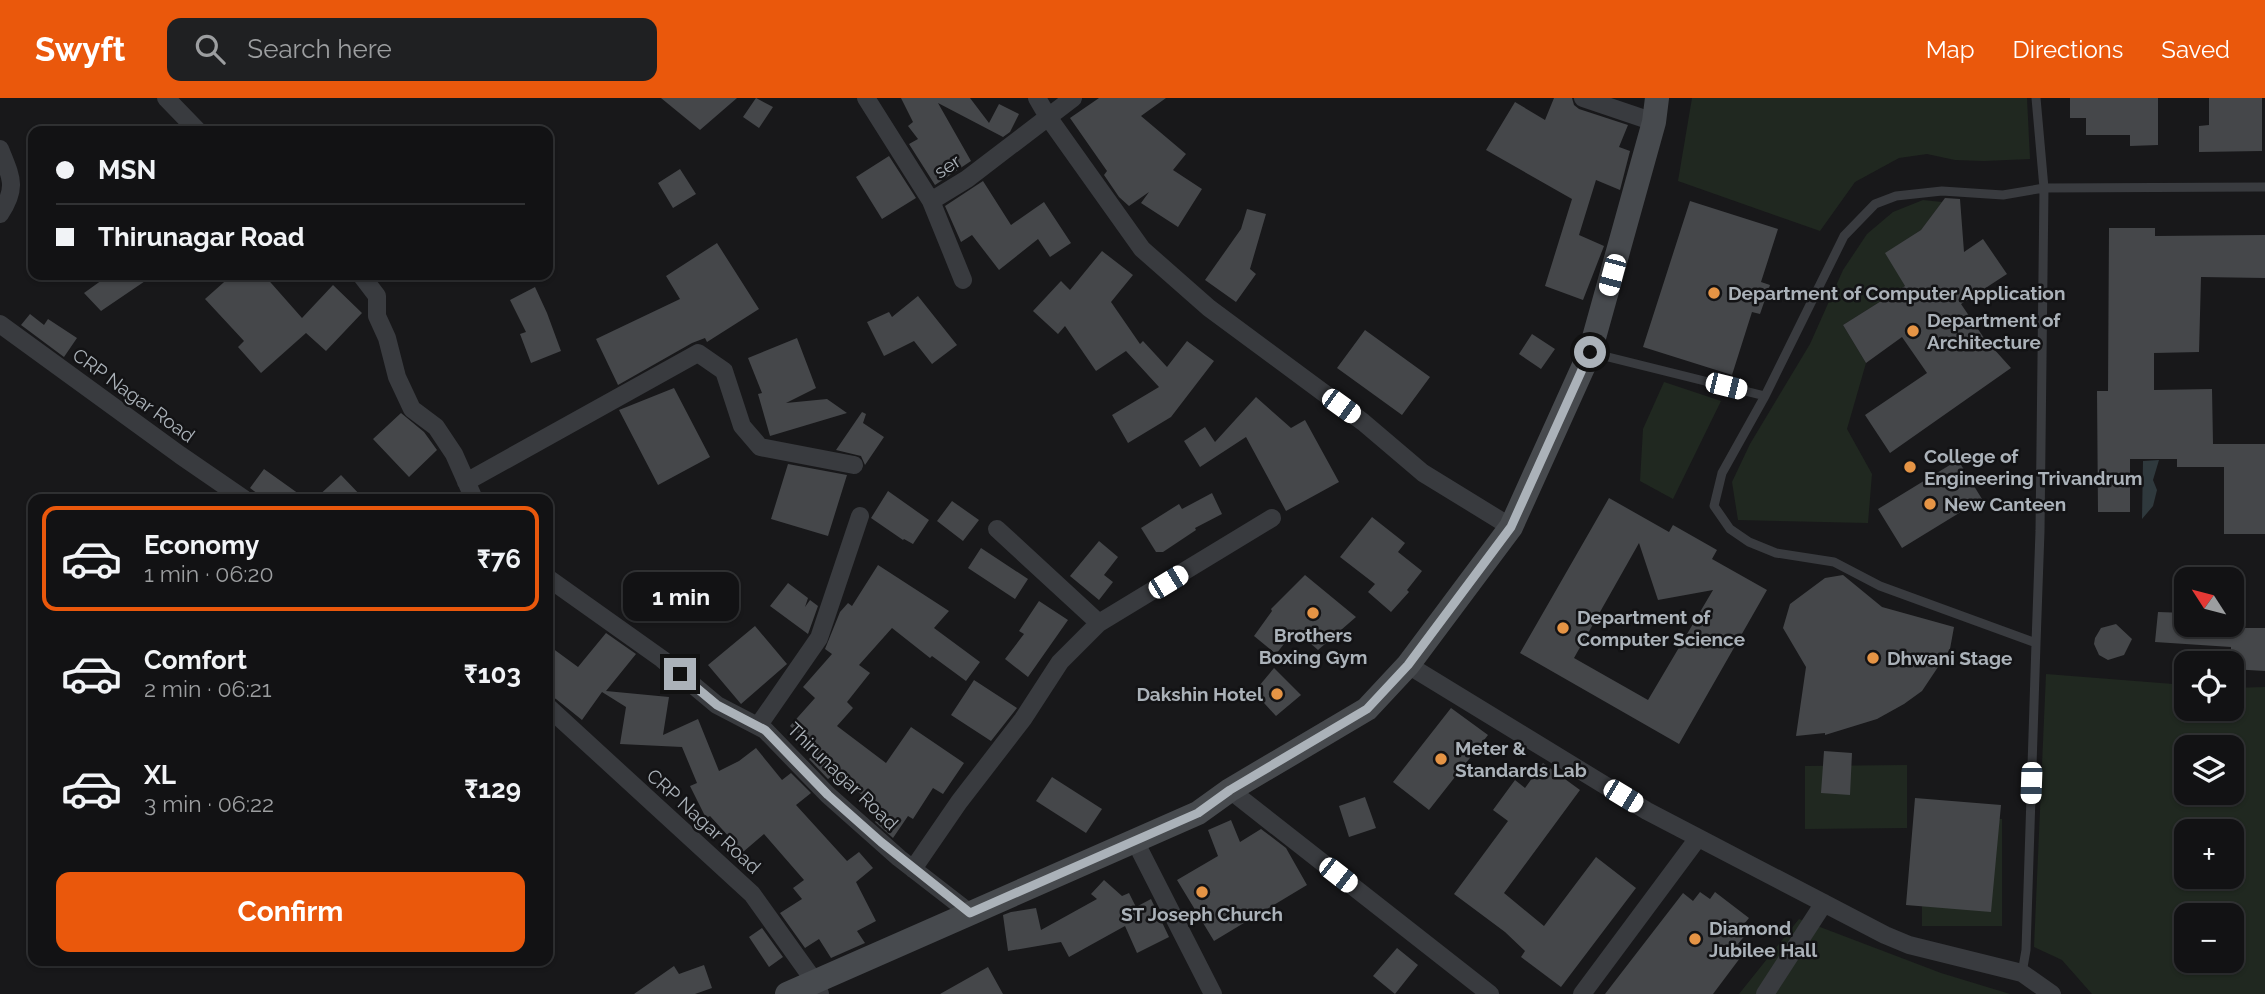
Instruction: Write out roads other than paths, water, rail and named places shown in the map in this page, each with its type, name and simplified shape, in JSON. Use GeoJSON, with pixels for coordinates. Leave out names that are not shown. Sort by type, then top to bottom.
{"type":"FeatureCollection","features":[{"type":"Feature","properties":{"kind":"main road"},"geometry":{"type":"LineString","coordinates":[[787,994],[818,988],[970,913],[1198,813],[1230,790],[1367,709],[1408,665],[1511,527],[1590,352],[1655,110]]}},
{"type":"Feature","properties":{"kind":"street"},"geometry":{"type":"LineString","coordinates":[[166,98],[193,126]]}},
{"type":"Feature","properties":{"kind":"street","name":"ser"},"geometry":{"type":"LineString","coordinates":[[866,98],[931,201],[967,179],[1073,98]]}},
{"type":"Feature","properties":{"kind":"street"},"geometry":{"type":"LineString","coordinates":[[1037,98],[1142,249],[1209,308],[1363,422],[1423,473],[1511,527]]}},
{"type":"Feature","properties":{"kind":"street"},"geometry":{"type":"LineString","coordinates":[[1583,98],[1655,110]]}},
{"type":"Feature","properties":{"kind":"street"},"geometry":{"type":"LineString","coordinates":[[0,149],[12,186],[11,195],[0,214]]}},
{"type":"Feature","properties":{"kind":"street"},"geometry":{"type":"LineString","coordinates":[[931,201],[963,280]]}},
{"type":"Feature","properties":{"kind":"street"},"geometry":{"type":"LineString","coordinates":[[365,280],[377,296],[377,316],[387,338],[397,377],[412,408],[436,428],[454,454],[470,491],[698,353],[724,371],[742,426],[760,447],[855,465]]}},
{"type":"Feature","properties":{"kind":"street","name":"CRP Nagar Road"},"geometry":{"type":"LineString","coordinates":[[0,324],[237,494]]}},
{"type":"Feature","properties":{"kind":"street"},"geometry":{"type":"LineString","coordinates":[[758,726],[819,638],[860,516]]}},
{"type":"Feature","properties":{"kind":"street"},"geometry":{"type":"LineString","coordinates":[[913,869],[959,802],[1023,719],[1060,662],[1099,622],[1272,518]]}},
{"type":"Feature","properties":{"kind":"street"},"geometry":{"type":"LineString","coordinates":[[997,529],[1099,622]]}},
{"type":"Feature","properties":{"kind":"street","name":"Thirunagar Road"},"geometry":{"type":"LineString","coordinates":[[553,582],[662,659],[717,705],[765,730],[828,795],[913,869],[970,913]]}},
{"type":"Feature","properties":{"kind":"street"},"geometry":{"type":"LineString","coordinates":[[1408,665],[1647,811],[1824,903],[1909,945],[2022,973],[2052,994]]}},
{"type":"Feature","properties":{"kind":"street","name":"CRP Nagar Road"},"geometry":{"type":"LineString","coordinates":[[553,712],[752,894],[818,988]]}},
{"type":"Feature","properties":{"kind":"street"},"geometry":{"type":"LineString","coordinates":[[1230,790],[1490,994]]}},
{"type":"Feature","properties":{"kind":"street"},"geometry":{"type":"LineString","coordinates":[[1582,994],[1698,838]]}},
{"type":"Feature","properties":{"kind":"street"},"geometry":{"type":"LineString","coordinates":[[1135,841],[1213,994]]}},
{"type":"Feature","properties":{"kind":"street"},"geometry":{"type":"LineString","coordinates":[[1765,994],[1824,903]]}},
{"type":"Feature","properties":{"kind":"lane"},"geometry":{"type":"LineString","coordinates":[[2022,973],[2026,950],[2040,531],[2044,188],[2036,98]]}},
{"type":"Feature","properties":{"kind":"lane"},"geometry":{"type":"LineString","coordinates":[[2036,643],[1880,586],[1834,562],[1776,553],[1749,542],[1730,529],[1714,506],[1722,473],[1765,396],[1844,236],[1875,204],[1896,196],[1942,191],[2003,195],[2044,188],[2265,187]]}},
{"type":"Feature","properties":{"kind":"lane"},"geometry":{"type":"LineString","coordinates":[[1590,352],[1765,396]]}},
{"type":"Feature","properties":{"kind":"place","name":"Department of Computer Application"},"geometry":{"type":"Point","coordinates":[1714,293]}},
{"type":"Feature","properties":{"kind":"place","name":"Department of Architecture"},"geometry":{"type":"Point","coordinates":[1913,331]}},
{"type":"Feature","properties":{"kind":"place","name":"College of Engineering Trivandrum"},"geometry":{"type":"Point","coordinates":[1910,467]}},
{"type":"Feature","properties":{"kind":"place","name":"New Canteen"},"geometry":{"type":"Point","coordinates":[1930,504]}},
{"type":"Feature","properties":{"kind":"place","name":"Brothers Boxing Gym"},"geometry":{"type":"Point","coordinates":[1313,613]}},
{"type":"Feature","properties":{"kind":"place","name":"Department of Computer Science"},"geometry":{"type":"Point","coordinates":[1563,628]}},
{"type":"Feature","properties":{"kind":"place","name":"Dhwani Stage"},"geometry":{"type":"Point","coordinates":[1873,658]}},
{"type":"Feature","properties":{"kind":"place","name":"Dakshin Hotel"},"geometry":{"type":"Point","coordinates":[1277,694]}},
{"type":"Feature","properties":{"kind":"place","name":"Meter & Standards Lab"},"geometry":{"type":"Point","coordinates":[1441,759]}},
{"type":"Feature","properties":{"kind":"place","name":"ST Joseph Church"},"geometry":{"type":"Point","coordinates":[1202,892]}},
{"type":"Feature","properties":{"kind":"place","name":"Diamond Jubilee Hall"},"geometry":{"type":"Point","coordinates":[1695,939]}}]}
